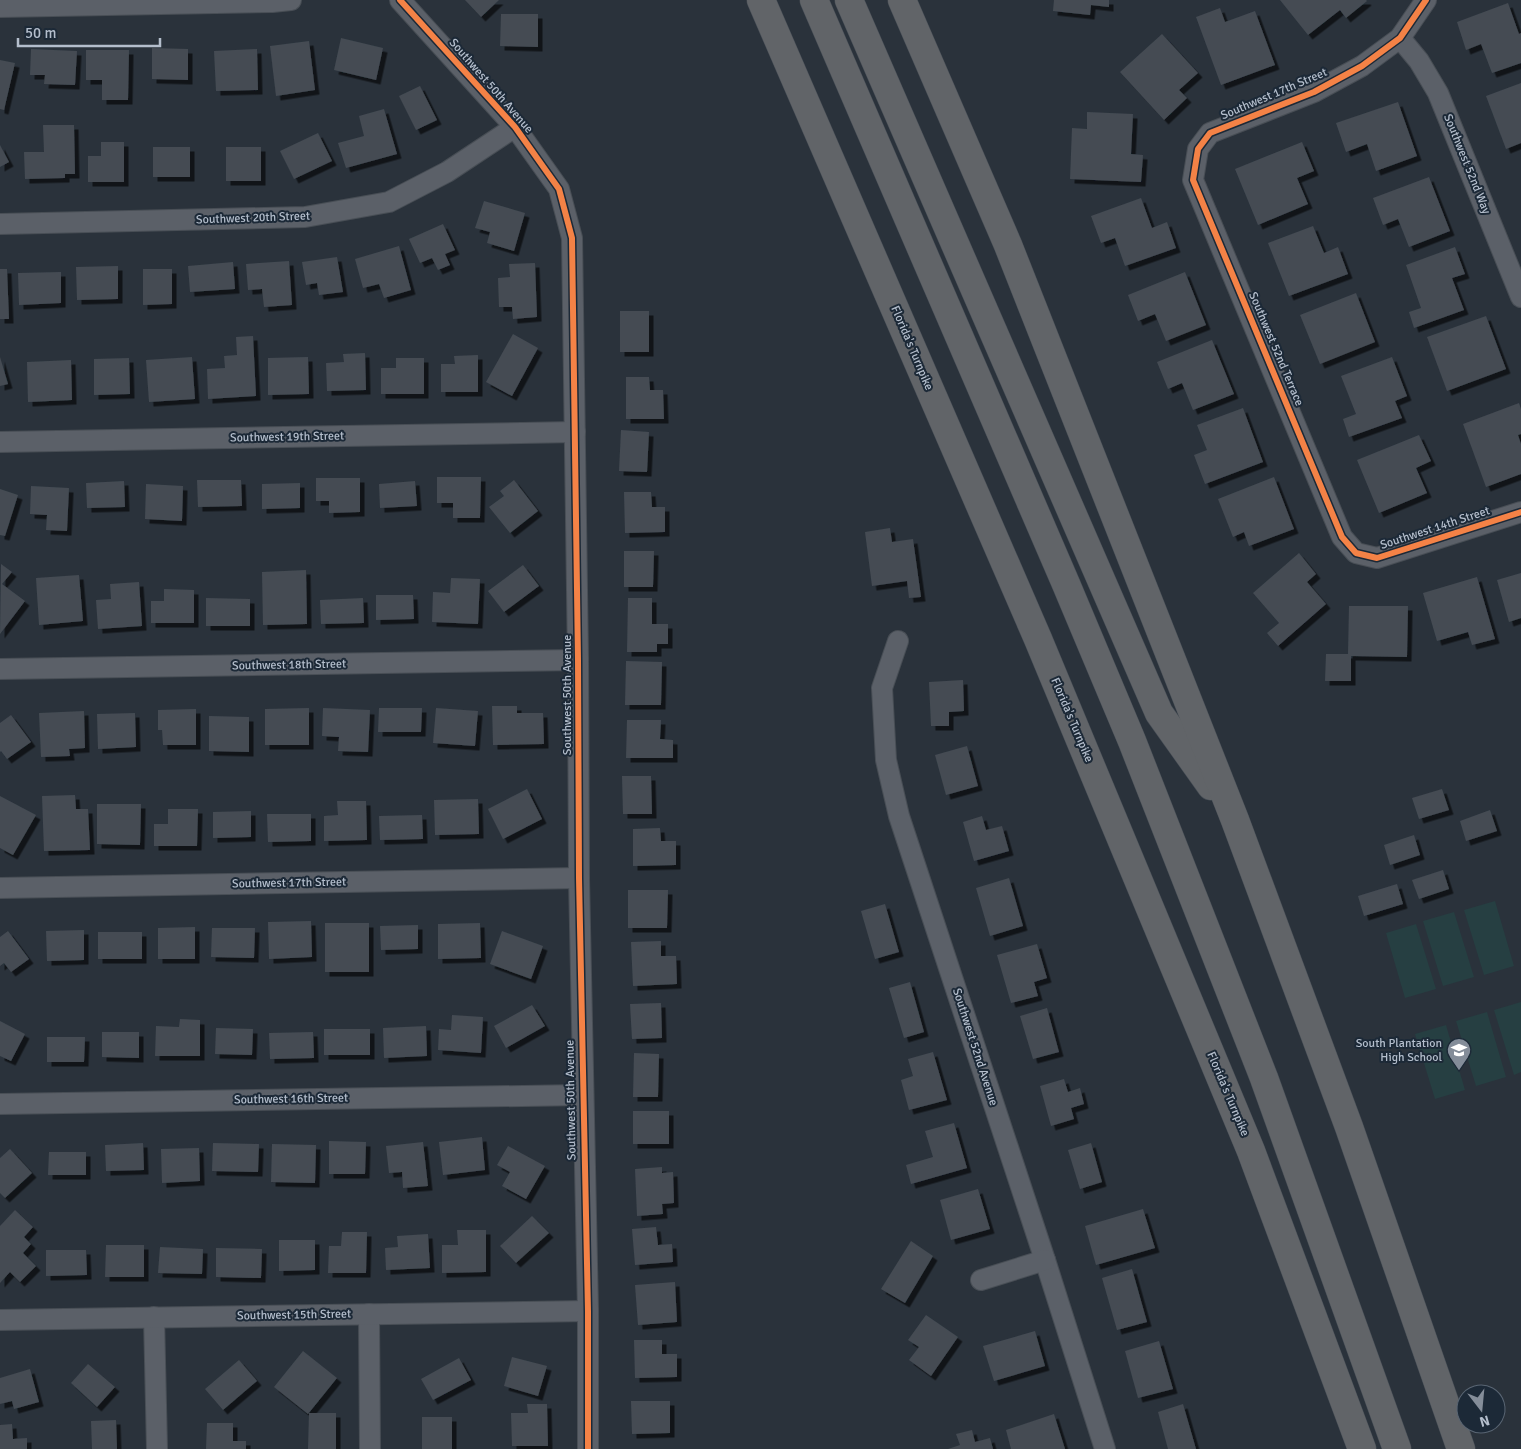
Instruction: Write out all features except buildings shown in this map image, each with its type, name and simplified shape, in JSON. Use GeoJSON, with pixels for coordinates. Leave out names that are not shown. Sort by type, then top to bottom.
{"type":"FeatureCollection","features":[{"type":"Feature","properties":{"kind":"highway","name":"Florida's Turnpike"},"geometry":{"type":"LineString","coordinates":[[761,0],[1034,630],[1229,1096],[1255,1160],[1362,1449]]}},
{"type":"Feature","properties":{"kind":"highway"},"geometry":{"type":"LineString","coordinates":[[814,0],[1136,750],[1264,1078],[1397,1449]]}},
{"type":"Feature","properties":{"kind":"highway"},"geometry":{"type":"LineString","coordinates":[[849,0],[1159,713],[1235,820]]}},
{"type":"Feature","properties":{"kind":"highway"},"geometry":{"type":"LineString","coordinates":[[902,0],[1008,245],[1235,820],[1349,1126],[1461,1449]]}},
{"type":"Feature","properties":{"kind":"street"},"geometry":{"type":"LineString","coordinates":[[0,7],[272,2],[291,0]]}},
{"type":"Feature","properties":{"kind":"street","name":"Southwest 50th Avenue"},"geometry":{"type":"LineString","coordinates":[[400,0],[515,127],[559,189],[572,238],[582,1095],[588,1311],[588,1449]]}},
{"type":"Feature","properties":{"kind":"street","name":"Southwest 17th Street"},"geometry":{"type":"LineString","coordinates":[[1198,149],[1210,133],[1314,92],[1362,66],[1400,38],[1426,0]]}},
{"type":"Feature","properties":{"kind":"street","name":"Southwest 52nd Way"},"geometry":{"type":"LineString","coordinates":[[1400,38],[1419,61],[1438,93],[1521,297]]}},
{"type":"Feature","properties":{"kind":"street","name":"Southwest 20th Street"},"geometry":{"type":"LineString","coordinates":[[0,224],[305,218],[380,204],[389,202],[447,172],[515,127]]}},
{"type":"Feature","properties":{"kind":"street","name":"Southwest 52nd Terrace"},"geometry":{"type":"LineString","coordinates":[[1198,149],[1192,180],[1342,537],[1356,553]]}},
{"type":"Feature","properties":{"kind":"street","name":"Southwest 19th Street"},"geometry":{"type":"LineString","coordinates":[[0,442],[574,432]]}},
{"type":"Feature","properties":{"kind":"street","name":"Southwest 14th Street"},"geometry":{"type":"LineString","coordinates":[[1356,553],[1377,558],[1521,512]]}},
{"type":"Feature","properties":{"kind":"street","name":"Southwest 52nd Avenue"},"geometry":{"type":"LineString","coordinates":[[898,641],[882,688],[886,760],[899,816],[1105,1449]]}},
{"type":"Feature","properties":{"kind":"street","name":"Southwest 18th Street"},"geometry":{"type":"LineString","coordinates":[[0,669],[578,660]]}},
{"type":"Feature","properties":{"kind":"street","name":"Southwest 17th Street"},"geometry":{"type":"LineString","coordinates":[[0,888],[579,878]]}},
{"type":"Feature","properties":{"kind":"street","name":"Southwest 16th Street"},"geometry":{"type":"LineString","coordinates":[[0,1104],[582,1095]]}},
{"type":"Feature","properties":{"kind":"street"},"geometry":{"type":"LineString","coordinates":[[981,1280],[1045,1260]]}},
{"type":"Feature","properties":{"kind":"street","name":"Southwest 15th Street"},"geometry":{"type":"LineString","coordinates":[[0,1320],[588,1311]]}},
{"type":"Feature","properties":{"kind":"street"},"geometry":{"type":"LineString","coordinates":[[369,1314],[370,1449]]}},
{"type":"Feature","properties":{"kind":"street"},"geometry":{"type":"LineString","coordinates":[[154,1318],[157,1449]]}},
{"type":"Feature","properties":{"kind":"green space"},"geometry":{"type":"Polygon","coordinates":[[[1495,901],[1514,966],[1484,975],[1464,910],[1495,901]]]}},
{"type":"Feature","properties":{"kind":"green space"},"geometry":{"type":"Polygon","coordinates":[[[1454,912],[1474,977],[1443,986],[1423,921],[1454,912]]]}},
{"type":"Feature","properties":{"kind":"green space"},"geometry":{"type":"Polygon","coordinates":[[[1416,924],[1436,989],[1405,998],[1386,933],[1416,924]]]}},
{"type":"Feature","properties":{"kind":"green space"},"geometry":{"type":"Polygon","coordinates":[[[1521,1002],[1521,1072],[1514,1075],[1494,1010],[1521,1002]]]}},
{"type":"Feature","properties":{"kind":"green space"},"geometry":{"type":"Polygon","coordinates":[[[1487,1012],[1506,1077],[1476,1086],[1456,1021],[1487,1012]]]}},
{"type":"Feature","properties":{"kind":"green space"},"geometry":{"type":"Polygon","coordinates":[[[1446,1025],[1465,1090],[1435,1099],[1415,1034],[1446,1025]]]}},
{"type":"Feature","properties":{"kind":"cycle path"},"geometry":{"type":"LineString","coordinates":[[400,0],[515,127],[559,189],[572,238],[579,878],[588,1311],[588,1449]]}},
{"type":"Feature","properties":{"kind":"cycle path"},"geometry":{"type":"LineString","coordinates":[[1426,0],[1400,38],[1362,66],[1314,92],[1210,133],[1198,149],[1193,180],[1342,537],[1356,553],[1377,558],[1521,512]]}},
{"type":"Feature","properties":{"kind":"place","name":"South Plantation High School"},"geometry":{"type":"Point","coordinates":[1459,1071]}}]}
